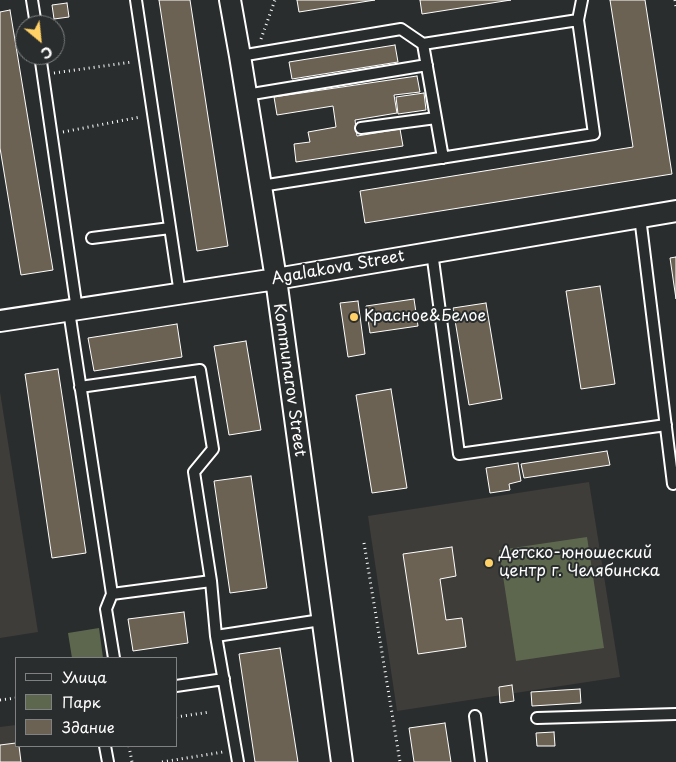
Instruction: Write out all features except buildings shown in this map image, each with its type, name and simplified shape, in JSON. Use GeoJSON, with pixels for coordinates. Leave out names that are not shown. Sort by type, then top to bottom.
{"type":"FeatureCollection","features":[{"type":"Feature","properties":{"kind":"street","name":"Kommunarov Street"},"geometry":{"type":"LineString","coordinates":[[230,0],[248,55],[246,95],[276,279],[342,762]]}},
{"type":"Feature","properties":{"kind":"street","name":"Agalakova Street"},"geometry":{"type":"LineString","coordinates":[[0,322],[276,279],[676,211]]}},
{"type":"Feature","properties":{"kind":"lane"},"geometry":{"type":"LineString","coordinates":[[32,0],[34,15]]}},
{"type":"Feature","properties":{"kind":"lane"},"geometry":{"type":"LineString","coordinates":[[136,0],[180,294]]}},
{"type":"Feature","properties":{"kind":"lane"},"geometry":{"type":"LineString","coordinates":[[261,186],[594,134],[578,20],[582,0]]}},
{"type":"Feature","properties":{"kind":"lane"},"geometry":{"type":"LineString","coordinates":[[248,55],[401,29],[424,44],[578,20]]}},
{"type":"Feature","properties":{"kind":"lane"},"geometry":{"type":"LineString","coordinates":[[424,44],[443,158]]}},
{"type":"Feature","properties":{"kind":"lane"},"geometry":{"type":"LineString","coordinates":[[42,65],[52,134],[73,310],[80,387],[112,594],[106,609],[114,657]]}},
{"type":"Feature","properties":{"kind":"lane"},"geometry":{"type":"LineString","coordinates":[[246,95],[427,65]]}},
{"type":"Feature","properties":{"kind":"lane"},"geometry":{"type":"LineString","coordinates":[[361,128],[436,118]]}},
{"type":"Feature","properties":{"kind":"lane"},"geometry":{"type":"LineString","coordinates":[[640,217],[673,484]]}},
{"type":"Feature","properties":{"kind":"lane"},"geometry":{"type":"LineString","coordinates":[[92,238],[170,228]]}},
{"type":"Feature","properties":{"kind":"lane"},"geometry":{"type":"LineString","coordinates":[[432,252],[459,454],[666,426]]}},
{"type":"Feature","properties":{"kind":"lane"},"geometry":{"type":"LineString","coordinates":[[80,387],[200,370],[213,448],[194,472],[211,581],[216,636],[238,762]]}},
{"type":"Feature","properties":{"kind":"lane"},"geometry":{"type":"LineString","coordinates":[[112,594],[211,581]]}},
{"type":"Feature","properties":{"kind":"lane"},"geometry":{"type":"LineString","coordinates":[[216,636],[322,620]]}},
{"type":"Feature","properties":{"kind":"lane"},"geometry":{"type":"LineString","coordinates":[[178,686],[224,679]]}},
{"type":"Feature","properties":{"kind":"lane"},"geometry":{"type":"LineString","coordinates":[[538,718],[676,714]]}},
{"type":"Feature","properties":{"kind":"lane"},"geometry":{"type":"LineString","coordinates":[[475,716],[481,762]]}},
{"type":"Feature","properties":{"kind":"lane"},"geometry":{"type":"LineString","coordinates":[[106,747],[108,762]]}},
{"type":"Feature","properties":{"kind":"path"},"geometry":{"type":"LineString","coordinates":[[248,55],[275,0]]}},
{"type":"Feature","properties":{"kind":"path"},"geometry":{"type":"LineString","coordinates":[[675,0],[676,7]]}},
{"type":"Feature","properties":{"kind":"path"},"geometry":{"type":"LineString","coordinates":[[43,75],[145,60]]}},
{"type":"Feature","properties":{"kind":"path"},"geometry":{"type":"LineString","coordinates":[[52,134],[153,114]]}},
{"type":"Feature","properties":{"kind":"path"},"geometry":{"type":"LineString","coordinates":[[364,543],[400,762]]}},
{"type":"Feature","properties":{"kind":"path"},"geometry":{"type":"LineString","coordinates":[[0,700],[15,698]]}},
{"type":"Feature","properties":{"kind":"path"},"geometry":{"type":"LineString","coordinates":[[178,717],[210,712]]}},
{"type":"Feature","properties":{"kind":"path"},"geometry":{"type":"LineString","coordinates":[[129,747],[132,762]]}},
{"type":"Feature","properties":{"kind":"path"},"geometry":{"type":"LineString","coordinates":[[162,762],[237,750]]}},
{"type":"Feature","properties":{"kind":"shaded area"},"geometry":{"type":"Polygon","coordinates":[[[0,392],[38,632],[0,638],[0,392]]]}},
{"type":"Feature","properties":{"kind":"shaded area","name":"Детско-юношеский центр г. Челябинска"},"geometry":{"type":"Polygon","coordinates":[[[589,482],[620,677],[397,711],[368,516],[589,482]]]}},
{"type":"Feature","properties":{"kind":"shaded area"},"geometry":{"type":"Polygon","coordinates":[[[15,725],[15,747],[20,747],[22,762],[0,762],[0,727],[15,725]]]}},
{"type":"Feature","properties":{"kind":"green space"},"geometry":{"type":"Polygon","coordinates":[[[587,537],[604,648],[516,661],[499,550],[587,537]]]}},
{"type":"Feature","properties":{"kind":"green space"},"geometry":{"type":"Polygon","coordinates":[[[99,628],[103,657],[72,657],[68,633],[99,628]]]}},
{"type":"Feature","properties":{"kind":"place","name":"Красное&Белое"},"geometry":{"type":"Point","coordinates":[354,317]}},
{"type":"Feature","properties":{"kind":"place","name":"Детско-юношеский центр г. Челябинска"},"geometry":{"type":"Point","coordinates":[489,563]}}]}
